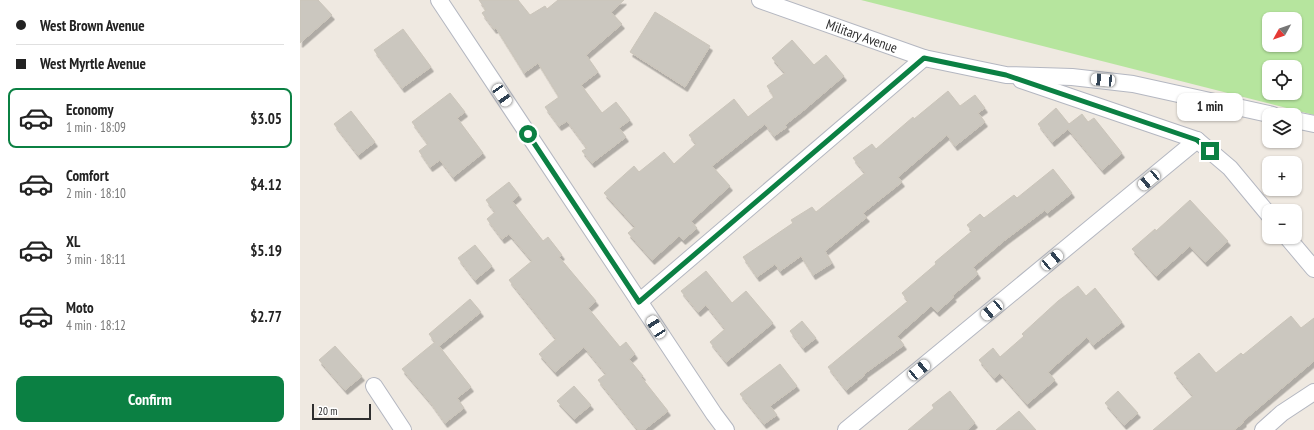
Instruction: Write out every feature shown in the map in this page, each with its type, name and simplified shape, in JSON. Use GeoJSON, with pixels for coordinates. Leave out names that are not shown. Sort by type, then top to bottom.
{"type":"FeatureCollection","features":[{"type":"Feature","properties":{"kind":"street"},"geometry":{"type":"LineString","coordinates":[[439,0],[639,302],[726,430]]}},
{"type":"Feature","properties":{"kind":"street","name":"Military Avenue"},"geometry":{"type":"LineString","coordinates":[[760,0],[924,58],[1006,75],[1072,77],[1133,84],[1262,113]]}},
{"type":"Feature","properties":{"kind":"street"},"geometry":{"type":"LineString","coordinates":[[639,302],[924,58]]}},
{"type":"Feature","properties":{"kind":"street"},"geometry":{"type":"LineString","coordinates":[[1006,75],[1197,140],[1230,168],[1262,207]]}},
{"type":"Feature","properties":{"kind":"street"},"geometry":{"type":"LineString","coordinates":[[1302,121],[1314,124]]}},
{"type":"Feature","properties":{"kind":"street"},"geometry":{"type":"LineString","coordinates":[[846,430],[1197,140]]}},
{"type":"Feature","properties":{"kind":"street"},"geometry":{"type":"LineString","coordinates":[[1293,244],[1314,269]]}},
{"type":"Feature","properties":{"kind":"street"},"geometry":{"type":"LineString","coordinates":[[374,386],[404,430]]}},
{"type":"Feature","properties":{"kind":"street"},"geometry":{"type":"LineString","coordinates":[[1262,430],[1282,413],[1314,392]]}},
{"type":"Feature","properties":{"kind":"green space"},"geometry":{"type":"Polygon","coordinates":[[[861,0],[1314,0],[1314,115],[1302,112],[1302,108],[1286,108],[861,0]]]}},
{"type":"Feature","properties":{"kind":"building"},"geometry":{"type":"Polygon","coordinates":[[[300,0],[318,0],[332,15],[300,43],[300,0]]]}},
{"type":"Feature","properties":{"kind":"building"},"geometry":{"type":"Polygon","coordinates":[[[479,0],[518,0],[530,15],[545,6],[547,9],[558,0],[624,0],[611,12],[622,24],[586,55],[598,72],[581,85],[602,113],[616,102],[630,120],[619,128],[626,137],[592,163],[582,151],[587,148],[567,121],[559,126],[545,107],[559,97],[538,63],[524,73],[496,28],[494,29],[482,13],[486,10],[479,0]]]}},
{"type":"Feature","properties":{"kind":"building"},"geometry":{"type":"Polygon","coordinates":[[[655,12],[710,46],[685,87],[630,52],[655,12]]]}},
{"type":"Feature","properties":{"kind":"building"},"geometry":{"type":"Polygon","coordinates":[[[403,29],[431,67],[402,88],[374,50],[403,29]]]}},
{"type":"Feature","properties":{"kind":"building"},"geometry":{"type":"Polygon","coordinates":[[[792,40],[814,65],[826,55],[844,76],[785,125],[787,127],[774,136],[765,124],[712,166],[730,186],[691,221],[697,228],[683,240],[679,236],[652,260],[628,233],[635,227],[604,193],[634,166],[639,172],[664,152],[674,164],[696,144],[689,135],[734,99],[748,117],[774,97],[767,86],[785,73],[772,58],[792,40]]]}},
{"type":"Feature","properties":{"kind":"building"},"geometry":{"type":"Polygon","coordinates":[[[948,91],[960,106],[975,95],[985,108],[978,113],[985,122],[955,146],[947,135],[898,177],[902,182],[863,213],[867,217],[825,251],[832,263],[813,275],[801,256],[780,271],[775,264],[757,277],[743,257],[793,223],[791,220],[812,207],[816,212],[865,173],[853,158],[872,144],[876,149],[913,117],[914,119],[948,91]]]}},
{"type":"Feature","properties":{"kind":"building"},"geometry":{"type":"Polygon","coordinates":[[[450,93],[465,112],[457,118],[483,153],[453,177],[440,160],[430,167],[419,151],[428,144],[412,122],[450,93]]]}},
{"type":"Feature","properties":{"kind":"building"},"geometry":{"type":"Polygon","coordinates":[[[1056,108],[1069,124],[1082,114],[1088,122],[1094,118],[1122,153],[1102,170],[1068,129],[1052,142],[1038,124],[1056,108]]]}},
{"type":"Feature","properties":{"kind":"building"},"geometry":{"type":"Polygon","coordinates":[[[351,111],[375,142],[358,155],[334,124],[351,111]]]}},
{"type":"Feature","properties":{"kind":"building"},"geometry":{"type":"Polygon","coordinates":[[[1053,169],[1072,193],[1047,213],[1045,210],[1005,240],[973,267],[978,274],[952,296],[954,297],[937,312],[931,306],[897,336],[904,345],[864,374],[865,375],[846,390],[828,367],[908,301],[902,293],[936,264],[935,262],[972,231],[967,225],[980,214],[984,218],[1014,195],[1017,198],[1053,169]]]}},
{"type":"Feature","properties":{"kind":"building"},"geometry":{"type":"Polygon","coordinates":[[[509,182],[519,195],[512,201],[543,241],[548,237],[562,255],[559,257],[596,301],[588,308],[620,347],[626,342],[635,354],[629,359],[643,376],[641,377],[668,411],[644,430],[638,430],[598,380],[606,374],[584,347],[555,372],[539,354],[556,339],[509,280],[532,261],[509,234],[502,239],[487,219],[495,212],[486,200],[509,182]]]}},
{"type":"Feature","properties":{"kind":"building"},"geometry":{"type":"Polygon","coordinates":[[[1190,200],[1228,241],[1205,262],[1190,246],[1156,276],[1132,249],[1155,229],[1156,231],[1190,200]]]}},
{"type":"Feature","properties":{"kind":"building"},"geometry":{"type":"Polygon","coordinates":[[[475,245],[492,266],[475,280],[458,258],[475,245]]]}},
{"type":"Feature","properties":{"kind":"building"},"geometry":{"type":"Polygon","coordinates":[[[706,271],[732,303],[746,291],[773,323],[726,362],[710,342],[725,329],[706,305],[698,312],[681,291],[706,271]]]}},
{"type":"Feature","properties":{"kind":"building"},"geometry":{"type":"Polygon","coordinates":[[[1078,286],[1086,296],[1095,288],[1122,322],[1093,345],[1087,337],[1048,372],[1055,380],[1027,404],[1000,373],[994,378],[979,360],[993,348],[1000,357],[1024,336],[1022,334],[1058,301],[1078,286]]]}},
{"type":"Feature","properties":{"kind":"building"},"geometry":{"type":"Polygon","coordinates":[[[470,299],[481,312],[439,346],[471,387],[457,398],[464,408],[445,423],[430,402],[402,369],[435,342],[429,334],[470,299]]]}},
{"type":"Feature","properties":{"kind":"building"},"geometry":{"type":"Polygon","coordinates":[[[1291,316],[1301,328],[1314,318],[1314,361],[1243,421],[1244,422],[1234,430],[1153,430],[1193,396],[1174,373],[1199,353],[1216,373],[1241,353],[1243,355],[1291,316]]]}},
{"type":"Feature","properties":{"kind":"building"},"geometry":{"type":"Polygon","coordinates":[[[802,321],[816,338],[803,348],[790,331],[802,321]]]}},
{"type":"Feature","properties":{"kind":"building"},"geometry":{"type":"Polygon","coordinates":[[[335,346],[362,376],[345,390],[319,360],[335,346]]]}},
{"type":"Feature","properties":{"kind":"building"},"geometry":{"type":"Polygon","coordinates":[[[780,364],[797,386],[770,406],[777,415],[764,424],[740,394],[780,364]]]}},
{"type":"Feature","properties":{"kind":"building"},"geometry":{"type":"Polygon","coordinates":[[[574,386],[591,405],[574,419],[557,401],[574,386]]]}},
{"type":"Feature","properties":{"kind":"building"},"geometry":{"type":"Polygon","coordinates":[[[950,391],[975,423],[967,430],[908,430],[934,408],[932,405],[950,391]]]}},
{"type":"Feature","properties":{"kind":"building"},"geometry":{"type":"Polygon","coordinates":[[[1118,391],[1138,413],[1124,425],[1105,403],[1118,391]]]}},
{"type":"Feature","properties":{"kind":"building"},"geometry":{"type":"Polygon","coordinates":[[[1019,411],[1036,430],[996,430],[1019,411]]]}},
{"type":"Feature","properties":{"kind":"route"},"geometry":{"type":"LineString","coordinates":[[528,134],[639,302],[924,58],[1006,75],[1197,140],[1210,151]]}}]}
